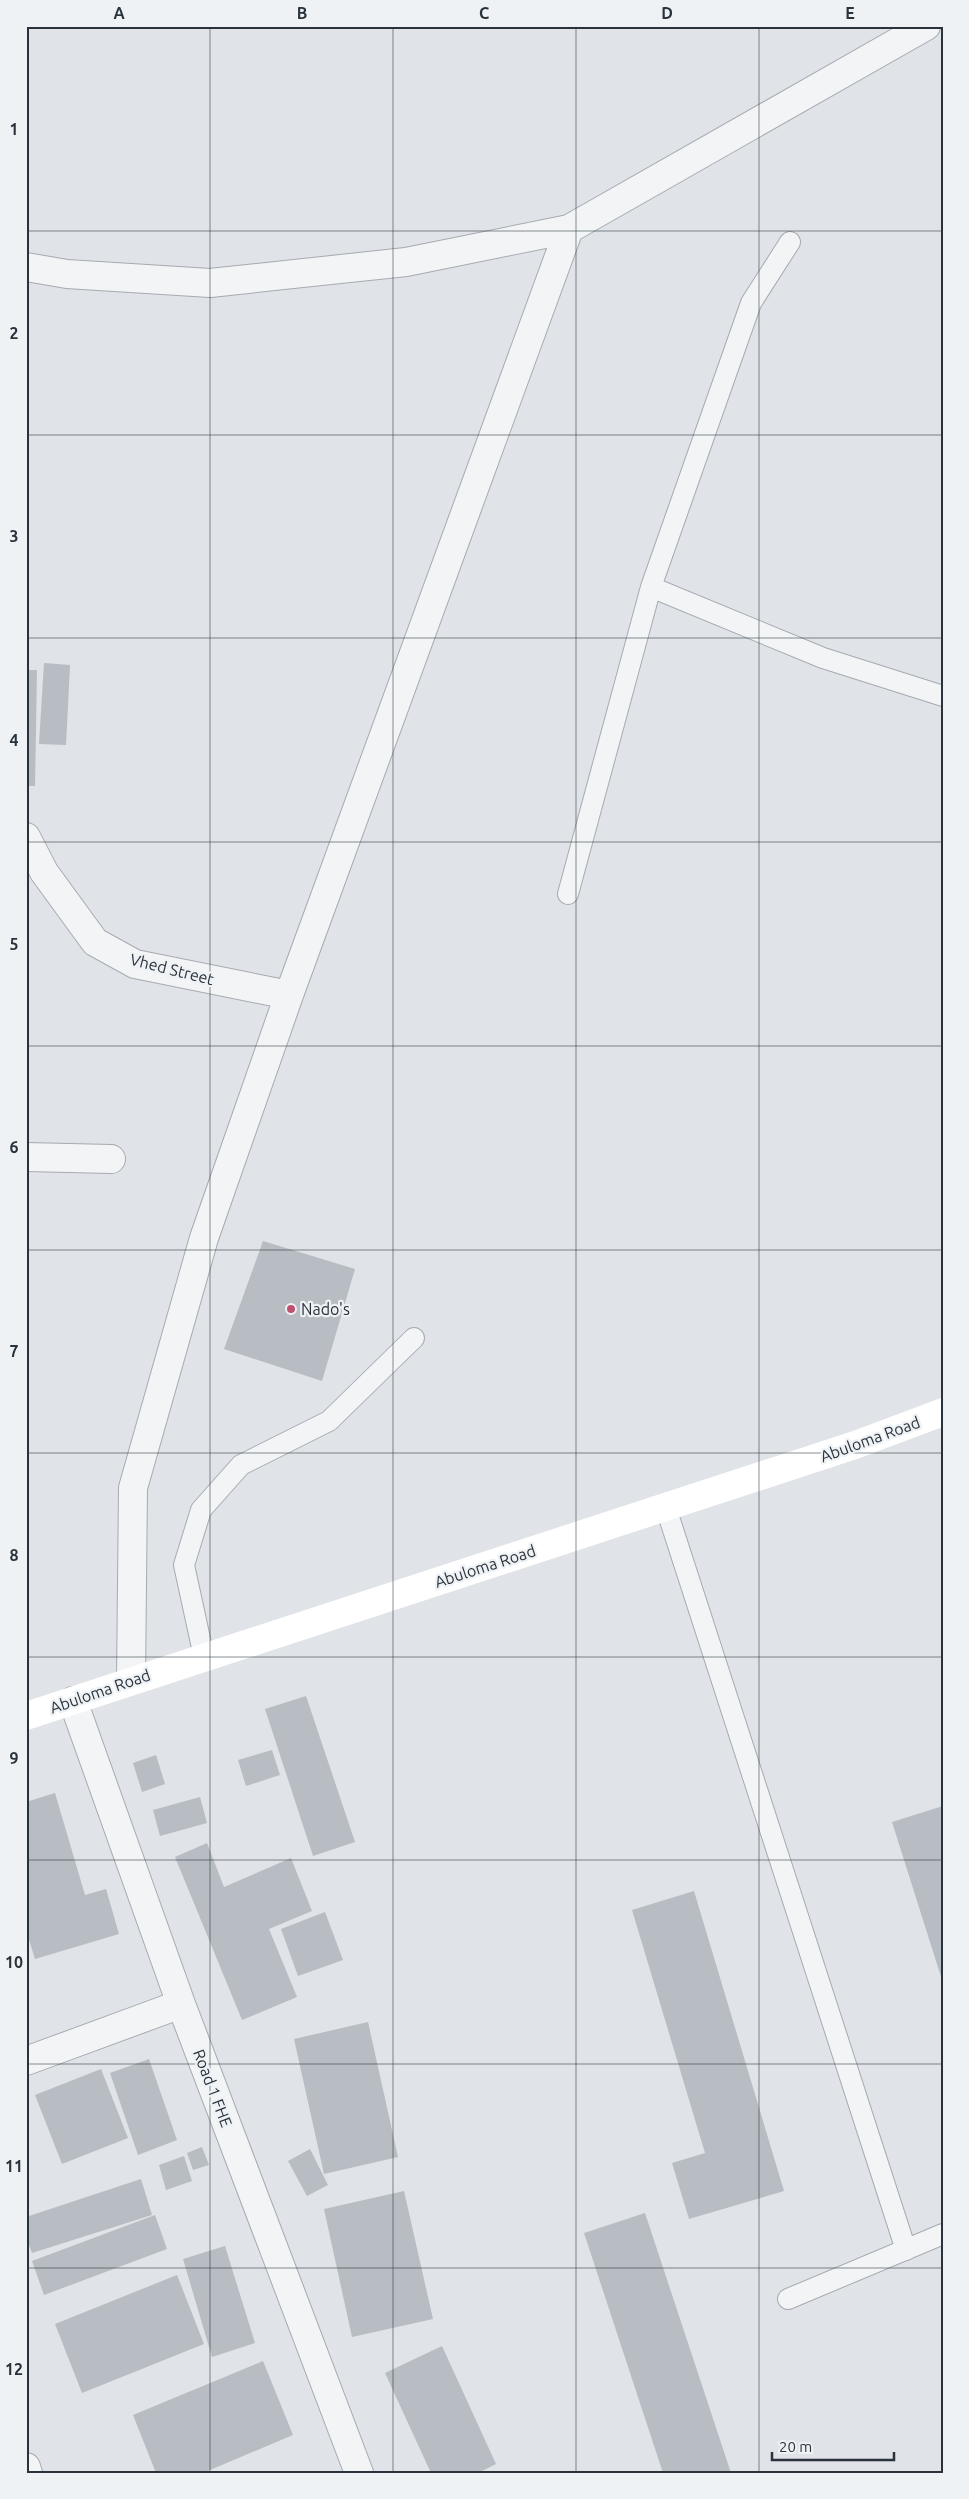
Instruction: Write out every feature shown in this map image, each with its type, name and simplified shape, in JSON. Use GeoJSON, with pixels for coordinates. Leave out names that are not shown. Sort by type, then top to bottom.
{"type":"FeatureCollection","features":[{"type":"Feature","properties":{"kind":"street"},"geometry":{"type":"LineString","coordinates":[[26,267],[67,274],[210,283],[406,262],[569,229],[926,26]]}},
{"type":"Feature","properties":{"kind":"street"},"geometry":{"type":"LineString","coordinates":[[132,1680],[133,1488],[204,1238],[289,995],[569,229]]}},
{"type":"Feature","properties":{"kind":"street","name":"Vhed Street"},"geometry":{"type":"LineString","coordinates":[[26,837],[44,872],[95,942],[135,964],[289,995]]}},
{"type":"Feature","properties":{"kind":"street"},"geometry":{"type":"LineString","coordinates":[[26,1157],[111,1159]]}},
{"type":"Feature","properties":{"kind":"street","name":"Abuloma Road"},"geometry":{"type":"LineString","coordinates":[[26,1716],[666,1508],[855,1445],[943,1412]]}},
{"type":"Feature","properties":{"kind":"street","name":"Road 1 FHE"},"geometry":{"type":"LineString","coordinates":[[73,1701],[181,2004],[359,2473]]}},
{"type":"Feature","properties":{"kind":"street"},"geometry":{"type":"LineString","coordinates":[[26,2062],[181,2004]]}},
{"type":"Feature","properties":{"kind":"street"},"geometry":{"type":"LineString","coordinates":[[26,2468],[28,2473]]}},
{"type":"Feature","properties":{"kind":"lane"},"geometry":{"type":"LineString","coordinates":[[568,894],[651,587],[751,303],[790,242]]}},
{"type":"Feature","properties":{"kind":"lane"},"geometry":{"type":"LineString","coordinates":[[651,587],[823,658],[943,696]]}},
{"type":"Feature","properties":{"kind":"lane"},"geometry":{"type":"LineString","coordinates":[[204,1657],[184,1565],[201,1510],[241,1465],[329,1421],[414,1338]]}},
{"type":"Feature","properties":{"kind":"lane"},"geometry":{"type":"LineString","coordinates":[[666,1508],[906,2250]]}},
{"type":"Feature","properties":{"kind":"lane"},"geometry":{"type":"LineString","coordinates":[[788,2299],[943,2234]]}},
{"type":"Feature","properties":{"kind":"building"},"geometry":{"type":"Polygon","coordinates":[[[44,663],[70,665],[66,745],[39,744],[44,663]]]}},
{"type":"Feature","properties":{"kind":"building"},"geometry":{"type":"Polygon","coordinates":[[[26,670],[37,670],[35,786],[26,786],[26,670]]]}},
{"type":"Feature","properties":{"kind":"building","name":"Nado's"},"geometry":{"type":"Polygon","coordinates":[[[263,1241],[355,1269],[322,1381],[224,1349],[263,1241]]]}},
{"type":"Feature","properties":{"kind":"building"},"geometry":{"type":"Polygon","coordinates":[[[306,1696],[355,1842],[313,1856],[265,1709],[306,1696]]]}},
{"type":"Feature","properties":{"kind":"building"},"geometry":{"type":"Polygon","coordinates":[[[272,1750],[280,1775],[246,1786],[238,1760],[272,1750]]]}},
{"type":"Feature","properties":{"kind":"building"},"geometry":{"type":"Polygon","coordinates":[[[156,1755],[165,1784],[142,1792],[133,1763],[156,1755]]]}},
{"type":"Feature","properties":{"kind":"building"},"geometry":{"type":"Polygon","coordinates":[[[55,1793],[85,1895],[106,1889],[119,1934],[35,1959],[26,1930],[26,1802],[55,1793]]]}},
{"type":"Feature","properties":{"kind":"building"},"geometry":{"type":"Polygon","coordinates":[[[200,1797],[207,1823],[160,1836],[153,1810],[200,1797]]]}},
{"type":"Feature","properties":{"kind":"building"},"geometry":{"type":"Polygon","coordinates":[[[943,1806],[943,1980],[942,1980],[892,1822],[943,1806]]]}},
{"type":"Feature","properties":{"kind":"building"},"geometry":{"type":"Polygon","coordinates":[[[207,1843],[224,1887],[291,1858],[312,1911],[269,1929],[297,1997],[242,2020],[175,1857],[207,1843]]]}},
{"type":"Feature","properties":{"kind":"building"},"geometry":{"type":"Polygon","coordinates":[[[694,1891],[784,2191],[689,2219],[672,2163],[705,2153],[632,1910],[694,1891]]]}},
{"type":"Feature","properties":{"kind":"building"},"geometry":{"type":"Polygon","coordinates":[[[325,1912],[343,1960],[298,1976],[281,1929],[325,1912]]]}},
{"type":"Feature","properties":{"kind":"building"},"geometry":{"type":"Polygon","coordinates":[[[368,2022],[398,2157],[324,2174],[294,2039],[368,2022]]]}},
{"type":"Feature","properties":{"kind":"building"},"geometry":{"type":"Polygon","coordinates":[[[149,2059],[177,2140],[138,2155],[110,2073],[149,2059]]]}},
{"type":"Feature","properties":{"kind":"building"},"geometry":{"type":"Polygon","coordinates":[[[101,2069],[128,2138],[62,2164],[35,2095],[101,2069]]]}},
{"type":"Feature","properties":{"kind":"building"},"geometry":{"type":"Polygon","coordinates":[[[202,2147],[209,2165],[193,2170],[187,2153],[202,2147]]]}},
{"type":"Feature","properties":{"kind":"building"},"geometry":{"type":"Polygon","coordinates":[[[310,2149],[328,2185],[307,2196],[288,2161],[310,2149]]]}},
{"type":"Feature","properties":{"kind":"building"},"geometry":{"type":"Polygon","coordinates":[[[184,2156],[192,2181],[166,2190],[159,2165],[184,2156]]]}},
{"type":"Feature","properties":{"kind":"building"},"geometry":{"type":"Polygon","coordinates":[[[141,2179],[152,2215],[32,2253],[26,2237],[26,2217],[141,2179]]]}},
{"type":"Feature","properties":{"kind":"building"},"geometry":{"type":"Polygon","coordinates":[[[404,2191],[433,2319],[352,2337],[324,2209],[404,2191]]]}},
{"type":"Feature","properties":{"kind":"building"},"geometry":{"type":"Polygon","coordinates":[[[645,2213],[731,2473],[663,2473],[584,2233],[645,2213]]]}},
{"type":"Feature","properties":{"kind":"building"},"geometry":{"type":"Polygon","coordinates":[[[155,2215],[167,2249],[44,2295],[32,2261],[155,2215]]]}},
{"type":"Feature","properties":{"kind":"building"},"geometry":{"type":"Polygon","coordinates":[[[225,2246],[255,2343],[212,2357],[183,2259],[225,2246]]]}},
{"type":"Feature","properties":{"kind":"building"},"geometry":{"type":"Polygon","coordinates":[[[177,2275],[204,2344],[82,2393],[55,2324],[177,2275]]]}},
{"type":"Feature","properties":{"kind":"building"},"geometry":{"type":"Polygon","coordinates":[[[442,2346],[496,2464],[478,2473],[431,2473],[385,2373],[442,2346]]]}},
{"type":"Feature","properties":{"kind":"building"},"geometry":{"type":"Polygon","coordinates":[[[263,2361],[293,2435],[203,2473],[156,2473],[133,2415],[263,2361]]]}},
{"type":"Feature","properties":{"kind":"place","name":"Nado's"},"geometry":{"type":"Point","coordinates":[291,1309]}}]}
